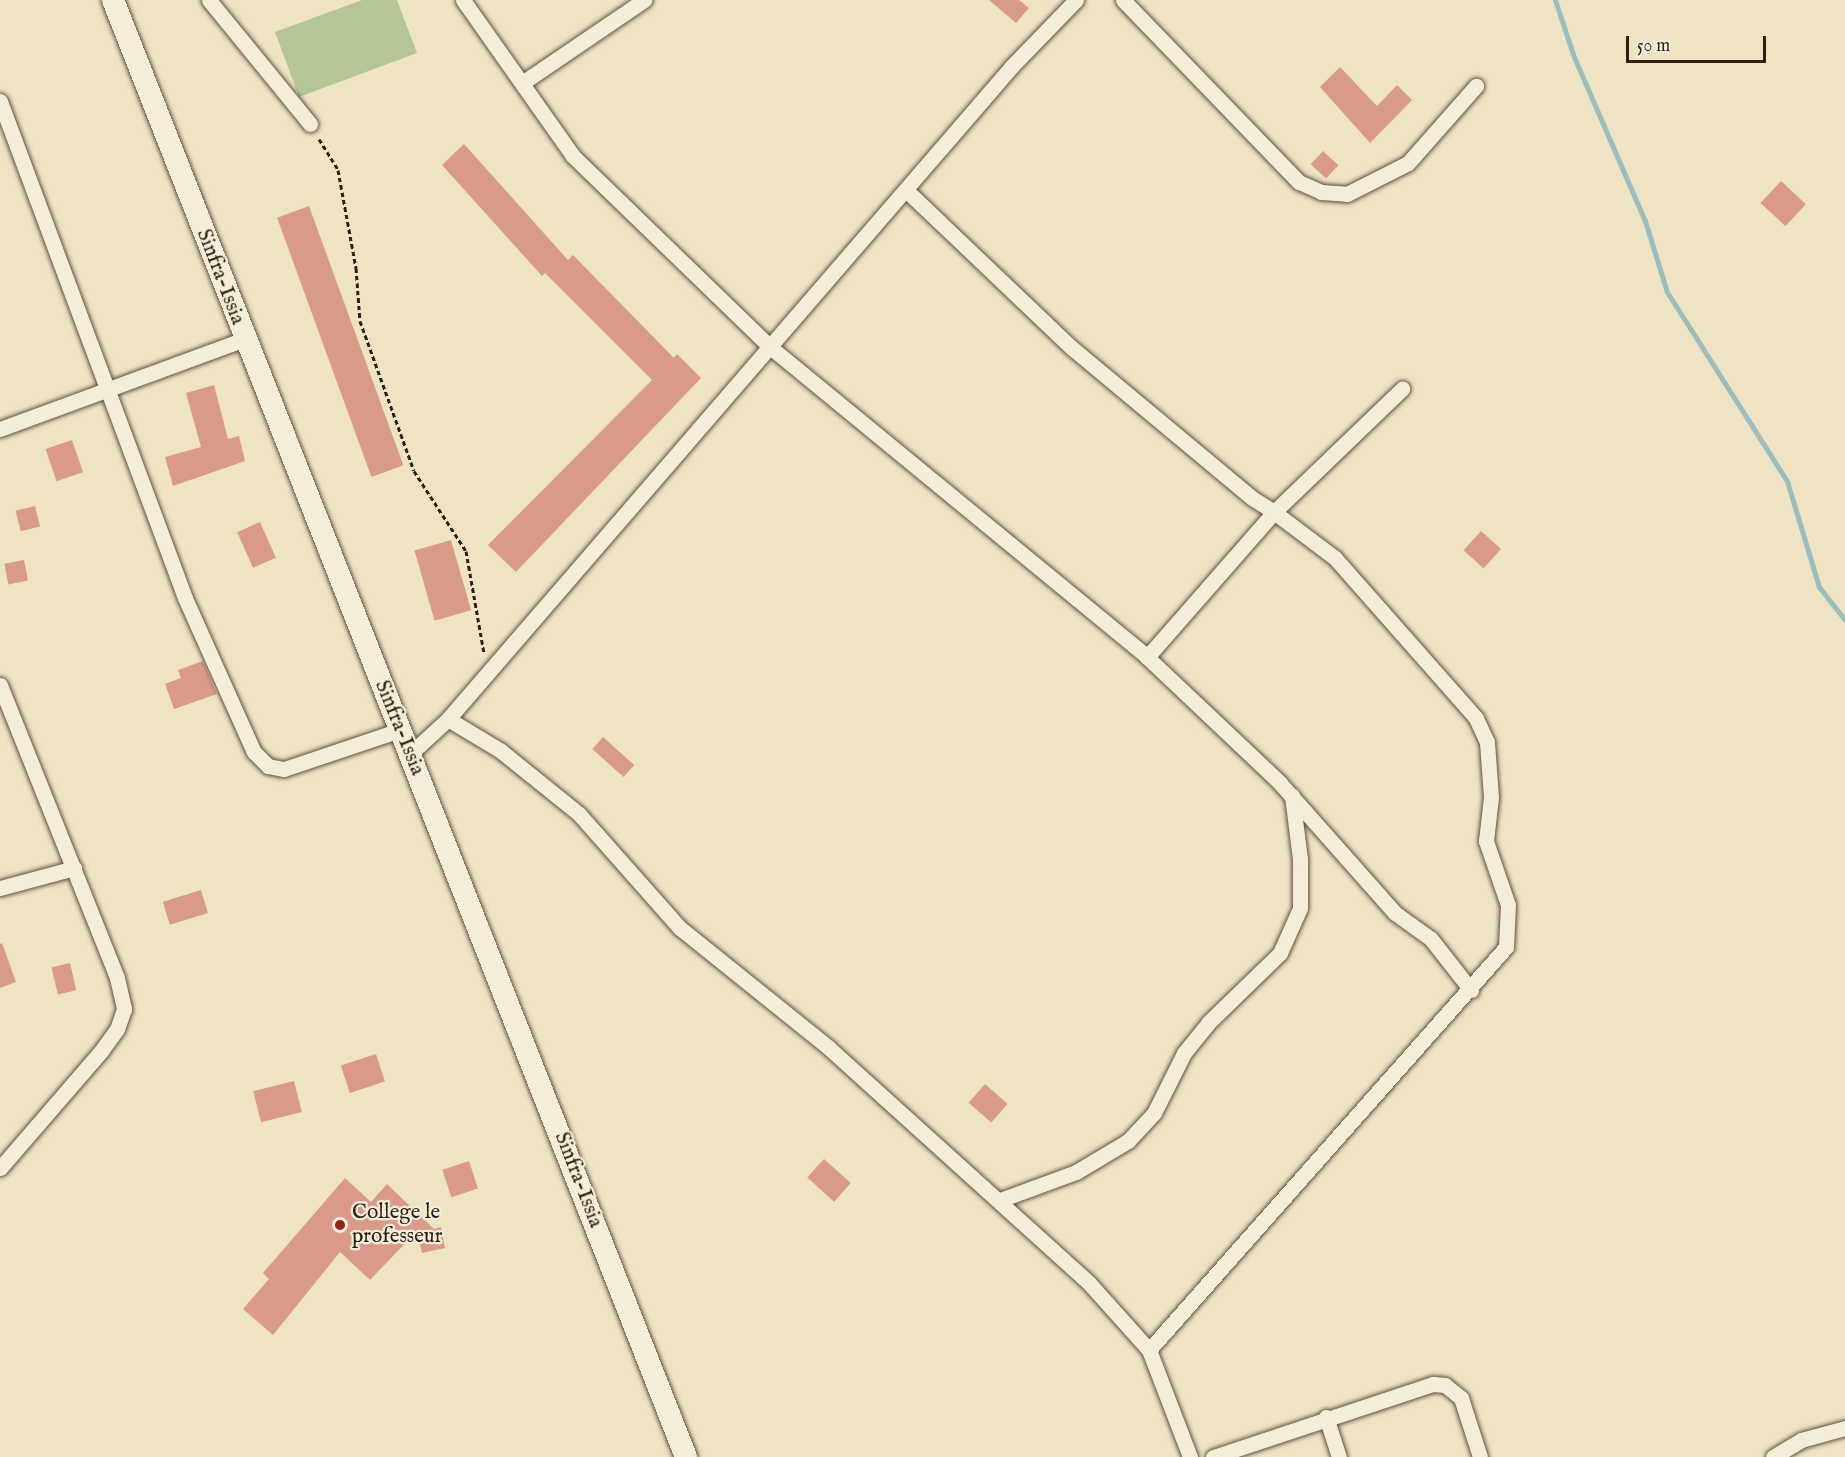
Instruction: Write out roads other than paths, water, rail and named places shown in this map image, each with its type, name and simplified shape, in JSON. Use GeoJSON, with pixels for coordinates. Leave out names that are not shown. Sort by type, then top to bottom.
{"type":"FeatureCollection","features":[{"type":"Feature","properties":{"kind":"main road","name":"Sinfra-Issia"},"geometry":{"type":"LineString","coordinates":[[113,0],[244,339],[686,1457]]}},
{"type":"Feature","properties":{"kind":"street"},"geometry":{"type":"LineString","coordinates":[[210,0],[310,124]]}},
{"type":"Feature","properties":{"kind":"street"},"geometry":{"type":"LineString","coordinates":[[463,0],[573,156],[769,346],[1147,657],[1292,796],[1395,913],[1431,939],[1471,990]]}},
{"type":"Feature","properties":{"kind":"street"},"geometry":{"type":"LineString","coordinates":[[522,83],[644,0]]}},
{"type":"Feature","properties":{"kind":"street"},"geometry":{"type":"LineString","coordinates":[[410,754],[448,719],[769,346],[908,192],[1012,66],[1076,0]]}},
{"type":"Feature","properties":{"kind":"street"},"geometry":{"type":"LineString","coordinates":[[1123,0],[1299,182],[1321,192],[1347,194],[1408,163],[1476,86]]}},
{"type":"Feature","properties":{"kind":"street"},"geometry":{"type":"LineString","coordinates":[[0,101],[185,598],[254,752],[268,766],[284,769],[400,730]]}},
{"type":"Feature","properties":{"kind":"street"},"geometry":{"type":"LineString","coordinates":[[908,192],[1072,348],[1252,498],[1335,558],[1450,684],[1476,718],[1483,734],[1491,797],[1486,841],[1508,905],[1506,948],[1149,1350]]}},
{"type":"Feature","properties":{"kind":"street"},"geometry":{"type":"LineString","coordinates":[[0,429],[107,392],[244,339]]}},
{"type":"Feature","properties":{"kind":"street"},"geometry":{"type":"LineString","coordinates":[[1147,657],[1274,512],[1402,389]]}},
{"type":"Feature","properties":{"kind":"street"},"geometry":{"type":"LineString","coordinates":[[0,685],[117,978],[124,1009],[117,1029],[95,1059],[0,1168]]}},
{"type":"Feature","properties":{"kind":"street"},"geometry":{"type":"LineString","coordinates":[[448,719],[541,781],[600,837],[680,928],[761,990],[1000,1200],[1089,1283],[1149,1350],[1190,1457]]}},
{"type":"Feature","properties":{"kind":"street"},"geometry":{"type":"LineString","coordinates":[[1000,1200],[1076,1172],[1128,1141],[1154,1113],[1184,1053],[1208,1023],[1280,953],[1300,908],[1300,859],[1292,796]]}},
{"type":"Feature","properties":{"kind":"street"},"geometry":{"type":"LineString","coordinates":[[0,888],[74,868]]}},
{"type":"Feature","properties":{"kind":"street"},"geometry":{"type":"LineString","coordinates":[[1213,1457],[1433,1384],[1445,1385],[1461,1398],[1480,1457]]}},
{"type":"Feature","properties":{"kind":"street"},"geometry":{"type":"LineString","coordinates":[[1326,1418],[1339,1457]]}},
{"type":"Feature","properties":{"kind":"street"},"geometry":{"type":"LineString","coordinates":[[1773,1457],[1801,1440],[1845,1428]]}},
{"type":"Feature","properties":{"kind":"waterway"},"geometry":{"type":"LineString","coordinates":[[1555,0],[1574,57],[1645,221],[1667,292],[1787,481],[1819,587],[1845,620]]}},
{"type":"Feature","properties":{"kind":"place","name":"College le professeur"},"geometry":{"type":"Point","coordinates":[340,1225]}}]}
